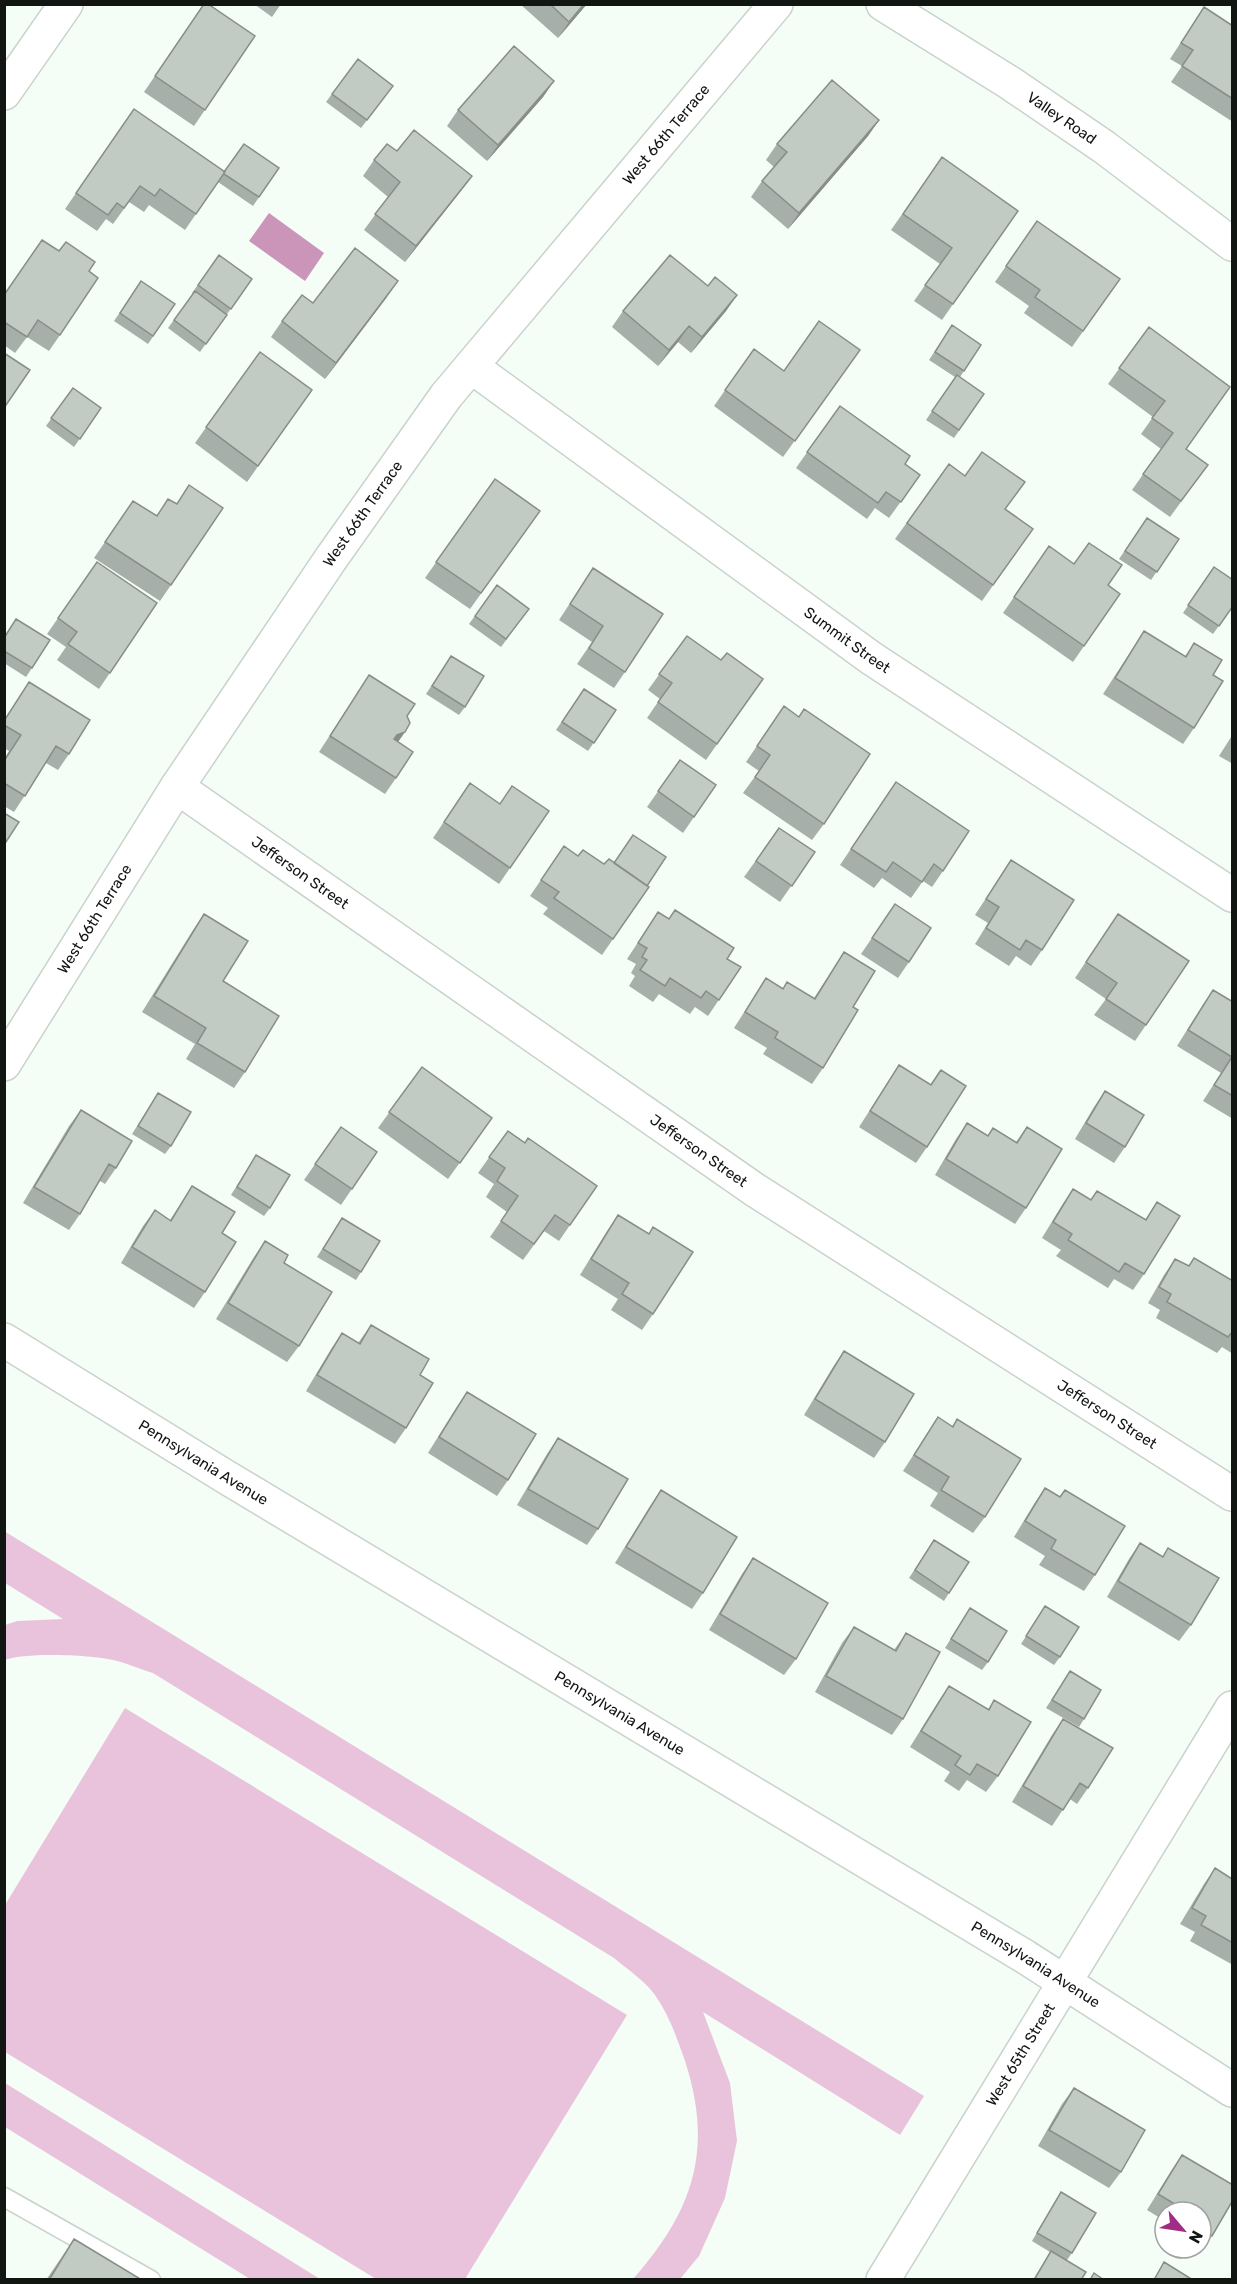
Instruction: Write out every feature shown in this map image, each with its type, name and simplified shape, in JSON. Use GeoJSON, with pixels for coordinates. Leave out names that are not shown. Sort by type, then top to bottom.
{"type":"FeatureCollection","features":[{"type":"Feature","properties":{"kind":"street"},"geometry":{"type":"LineString","coordinates":[[4,93],[66,4]]}},
{"type":"Feature","properties":{"kind":"street","name":"West 66th Terrace"},"geometry":{"type":"LineString","coordinates":[[4,1064],[177,788],[330,560],[447,396],[776,4]]}},
{"type":"Feature","properties":{"kind":"street","name":"Valley Road"},"geometry":{"type":"LineString","coordinates":[[883,4],[1010,83],[1104,147],[1228,237]]}},
{"type":"Feature","properties":{"kind":"street","name":"Summit Street"},"geometry":{"type":"LineString","coordinates":[[472,367],[625,481],[871,658],[1233,895]]}},
{"type":"Feature","properties":{"kind":"street","name":"Jefferson Street"},"geometry":{"type":"LineString","coordinates":[[177,788],[755,1190],[1233,1494]]}},
{"type":"Feature","properties":{"kind":"street","name":"Pennsylvania Avenue"},"geometry":{"type":"LineString","coordinates":[[4,1340],[226,1477],[1064,1981],[1233,2090]]}},
{"type":"Feature","properties":{"kind":"street","name":"West 65th Street"},"geometry":{"type":"LineString","coordinates":[[883,2280],[1233,1708]]}},
{"type":"Feature","properties":{"kind":"lane"},"geometry":{"type":"LineString","coordinates":[[4,2197],[151,2280]]}},
{"type":"Feature","properties":{"kind":"shaded area"},"geometry":{"type":"Polygon","coordinates":[[[269,213],[324,253],[305,281],[249,241],[269,213]]]}},
{"type":"Feature","properties":{"kind":"shaded area"},"geometry":{"type":"Polygon","coordinates":[[[4,1531],[924,2096],[900,2135],[703,2012],[730,2083],[737,2141],[725,2198],[699,2256],[680,2279],[633,2279],[671,2229],[692,2178],[697,2151],[698,2123],[694,2093],[685,2061],[669,2019],[651,1990],[614,1958],[153,1673],[103,1658],[42,1655],[5,1660],[5,1625],[17,1621],[63,1619],[5,1583],[4,1531]]]}},
{"type":"Feature","properties":{"kind":"shaded area"},"geometry":{"type":"Polygon","coordinates":[[[125,1708],[627,2015],[465,2279],[376,2279],[5,2052],[5,1905],[125,1708]]]}},
{"type":"Feature","properties":{"kind":"shaded area"},"geometry":{"type":"Polygon","coordinates":[[[4,2083],[320,2279],[250,2279],[5,2127],[4,2083]]]}},
{"type":"Feature","properties":{"kind":"building"},"geometry":{"type":"Polygon","coordinates":[[[204,4],[208,4],[255,36],[205,110],[155,76],[204,4]]]}},
{"type":"Feature","properties":{"kind":"building"},"geometry":{"type":"Polygon","coordinates":[[[550,4],[584,4],[569,22],[550,4]]]}},
{"type":"Feature","properties":{"kind":"building"},"geometry":{"type":"Polygon","coordinates":[[[1204,7],[1233,26],[1233,99],[1182,66],[1193,50],[1181,43],[1204,7]]]}},
{"type":"Feature","properties":{"kind":"building"},"geometry":{"type":"Polygon","coordinates":[[[514,46],[554,81],[498,145],[458,110],[514,46]]]}},
{"type":"Feature","properties":{"kind":"building"},"geometry":{"type":"Polygon","coordinates":[[[358,59],[393,86],[367,120],[332,94],[358,59]]]}},
{"type":"Feature","properties":{"kind":"building"},"geometry":{"type":"Polygon","coordinates":[[[832,80],[879,120],[799,213],[762,181],[787,152],[777,144],[832,80]]]}},
{"type":"Feature","properties":{"kind":"building"},"geometry":{"type":"Polygon","coordinates":[[[134,109],[225,172],[196,214],[160,189],[155,196],[140,186],[124,208],[117,203],[108,215],[76,193],[134,109]]]}},
{"type":"Feature","properties":{"kind":"building"},"geometry":{"type":"Polygon","coordinates":[[[414,130],[472,176],[416,246],[375,214],[400,182],[374,160],[387,144],[397,151],[414,130]]]}},
{"type":"Feature","properties":{"kind":"building"},"geometry":{"type":"Polygon","coordinates":[[[244,144],[279,168],[259,197],[224,174],[244,144]]]}},
{"type":"Feature","properties":{"kind":"building"},"geometry":{"type":"Polygon","coordinates":[[[942,157],[1018,211],[953,304],[925,285],[952,248],[903,214],[942,157]]]}},
{"type":"Feature","properties":{"kind":"building"},"geometry":{"type":"Polygon","coordinates":[[[1037,221],[1120,279],[1083,331],[1035,297],[1040,290],[1006,266],[1037,221]]]}},
{"type":"Feature","properties":{"kind":"building"},"geometry":{"type":"Polygon","coordinates":[[[42,240],[59,251],[66,242],[95,262],[89,271],[98,278],[60,335],[38,320],[27,337],[4,322],[4,295],[42,240]]]}},
{"type":"Feature","properties":{"kind":"building"},"geometry":{"type":"Polygon","coordinates":[[[355,248],[398,281],[336,363],[282,321],[302,295],[313,303],[355,248]]]}},
{"type":"Feature","properties":{"kind":"building"},"geometry":{"type":"Polygon","coordinates":[[[219,255],[252,279],[231,309],[198,285],[219,255]]]}},
{"type":"Feature","properties":{"kind":"building"},"geometry":{"type":"Polygon","coordinates":[[[670,255],[708,286],[715,277],[737,295],[702,337],[689,326],[669,350],[623,311],[670,255]]]}},
{"type":"Feature","properties":{"kind":"building"},"geometry":{"type":"Polygon","coordinates":[[[141,281],[175,304],[153,336],[120,313],[141,281]]]}},
{"type":"Feature","properties":{"kind":"building"},"geometry":{"type":"Polygon","coordinates":[[[195,291],[227,315],[206,344],[174,320],[195,291]]]}},
{"type":"Feature","properties":{"kind":"building"},"geometry":{"type":"Polygon","coordinates":[[[819,321],[860,350],[795,441],[725,390],[754,349],[784,371],[819,321]]]}},
{"type":"Feature","properties":{"kind":"building"},"geometry":{"type":"Polygon","coordinates":[[[952,325],[981,345],[964,371],[935,352],[952,325]]]}},
{"type":"Feature","properties":{"kind":"building"},"geometry":{"type":"Polygon","coordinates":[[[1149,327],[1230,387],[1186,449],[1208,465],[1181,501],[1143,474],[1173,433],[1152,418],[1165,401],[1119,368],[1149,327]]]}},
{"type":"Feature","properties":{"kind":"building"},"geometry":{"type":"Polygon","coordinates":[[[260,352],[312,390],[258,466],[206,427],[260,352]]]}},
{"type":"Feature","properties":{"kind":"building"},"geometry":{"type":"Polygon","coordinates":[[[4,353],[30,370],[4,408],[4,353]]]}},
{"type":"Feature","properties":{"kind":"building"},"geometry":{"type":"Polygon","coordinates":[[[957,375],[984,394],[959,430],[932,411],[957,375]]]}},
{"type":"Feature","properties":{"kind":"building"},"geometry":{"type":"Polygon","coordinates":[[[73,388],[101,408],[80,439],[51,418],[73,388]]]}},
{"type":"Feature","properties":{"kind":"building"},"geometry":{"type":"Polygon","coordinates":[[[840,406],[910,456],[905,464],[920,475],[901,502],[886,492],[878,503],[807,452],[840,406]]]}},
{"type":"Feature","properties":{"kind":"building"},"geometry":{"type":"Polygon","coordinates":[[[982,452],[1025,482],[1005,509],[1033,529],[993,585],[907,523],[949,464],[965,476],[982,452]]]}},
{"type":"Feature","properties":{"kind":"building"},"geometry":{"type":"Polygon","coordinates":[[[495,479],[540,511],[481,593],[436,562],[495,479]]]}},
{"type":"Feature","properties":{"kind":"building"},"geometry":{"type":"Polygon","coordinates":[[[189,485],[223,508],[171,585],[105,542],[133,501],[157,516],[168,499],[177,504],[189,485]]]}},
{"type":"Feature","properties":{"kind":"building"},"geometry":{"type":"Polygon","coordinates":[[[1147,518],[1179,539],[1157,572],[1125,551],[1147,518]]]}},
{"type":"Feature","properties":{"kind":"building"},"geometry":{"type":"Polygon","coordinates":[[[1089,543],[1122,565],[1108,585],[1120,594],[1084,646],[1014,597],[1049,546],[1074,564],[1089,543]]]}},
{"type":"Feature","properties":{"kind":"building"},"geometry":{"type":"Polygon","coordinates":[[[97,562],[157,603],[110,673],[68,644],[77,632],[58,618],[97,562]]]}},
{"type":"Feature","properties":{"kind":"building"},"geometry":{"type":"Polygon","coordinates":[[[1214,567],[1233,580],[1233,606],[1219,626],[1188,605],[1214,567]]]}},
{"type":"Feature","properties":{"kind":"building"},"geometry":{"type":"Polygon","coordinates":[[[593,568],[663,614],[625,672],[589,648],[603,626],[570,604],[593,568]]]}},
{"type":"Feature","properties":{"kind":"building"},"geometry":{"type":"Polygon","coordinates":[[[497,585],[529,609],[506,639],[475,616],[497,585]]]}},
{"type":"Feature","properties":{"kind":"building"},"geometry":{"type":"Polygon","coordinates":[[[16,619],[50,640],[32,668],[4,651],[4,638],[16,619]]]}},
{"type":"Feature","properties":{"kind":"building"},"geometry":{"type":"Polygon","coordinates":[[[1144,631],[1186,657],[1194,643],[1222,660],[1213,675],[1223,681],[1194,728],[1115,678],[1144,631]]]}},
{"type":"Feature","properties":{"kind":"building"},"geometry":{"type":"Polygon","coordinates":[[[687,636],[721,660],[727,653],[763,679],[717,744],[658,702],[672,683],[659,674],[687,636]]]}},
{"type":"Feature","properties":{"kind":"building"},"geometry":{"type":"Polygon","coordinates":[[[451,656],[484,676],[465,707],[432,686],[451,656]]]}},
{"type":"Feature","properties":{"kind":"building"},"geometry":{"type":"Polygon","coordinates":[[[369,675],[415,704],[407,716],[410,723],[405,732],[394,739],[413,752],[396,778],[330,736],[369,675]]]}},
{"type":"Feature","properties":{"kind":"building"},"geometry":{"type":"Polygon","coordinates":[[[29,682],[90,720],[69,754],[56,746],[25,796],[4,783],[4,761],[21,735],[4,725],[4,721],[29,682]]]}},
{"type":"Feature","properties":{"kind":"building"},"geometry":{"type":"Polygon","coordinates":[[[584,689],[616,710],[594,743],[562,722],[584,689]]]}},
{"type":"Feature","properties":{"kind":"building"},"geometry":{"type":"Polygon","coordinates":[[[784,706],[799,717],[804,709],[870,754],[824,824],[755,777],[770,755],[757,746],[784,706]]]}},
{"type":"Feature","properties":{"kind":"building"},"geometry":{"type":"Polygon","coordinates":[[[680,760],[716,785],[694,817],[658,791],[680,760]]]}},
{"type":"Feature","properties":{"kind":"building"},"geometry":{"type":"Polygon","coordinates":[[[896,782],[969,831],[943,871],[934,864],[922,882],[893,862],[886,872],[851,849],[896,782]]]}},
{"type":"Feature","properties":{"kind":"building"},"geometry":{"type":"Polygon","coordinates":[[[470,783],[500,804],[512,786],[549,811],[510,868],[444,822],[470,783]]]}},
{"type":"Feature","properties":{"kind":"building"},"geometry":{"type":"Polygon","coordinates":[[[4,813],[19,822],[4,845],[4,813]]]}},
{"type":"Feature","properties":{"kind":"building"},"geometry":{"type":"Polygon","coordinates":[[[779,828],[815,852],[792,886],[756,861],[779,828]]]}},
{"type":"Feature","properties":{"kind":"building"},"geometry":{"type":"Polygon","coordinates":[[[633,835],[666,857],[647,886],[614,863],[633,835]]]}},
{"type":"Feature","properties":{"kind":"building"},"geometry":{"type":"Polygon","coordinates":[[[564,846],[578,856],[583,850],[604,864],[609,859],[649,887],[613,939],[554,898],[559,892],[541,880],[564,846]]]}},
{"type":"Feature","properties":{"kind":"building"},"geometry":{"type":"Polygon","coordinates":[[[1011,860],[1074,900],[1042,950],[1026,940],[1020,950],[986,928],[999,907],[986,899],[1011,860]]]}},
{"type":"Feature","properties":{"kind":"building"},"geometry":{"type":"Polygon","coordinates":[[[895,904],[931,928],[909,962],[872,938],[895,904]]]}},
{"type":"Feature","properties":{"kind":"building"},"geometry":{"type":"Polygon","coordinates":[[[675,910],[734,948],[727,959],[741,967],[719,1000],[706,991],[701,998],[670,978],[665,986],[640,970],[647,960],[642,957],[647,948],[638,943],[658,912],[669,919],[675,910]]]}},
{"type":"Feature","properties":{"kind":"building"},"geometry":{"type":"Polygon","coordinates":[[[204,914],[248,941],[223,981],[279,1016],[245,1072],[197,1043],[206,1028],[154,996],[204,914]]]}},
{"type":"Feature","properties":{"kind":"building"},"geometry":{"type":"Polygon","coordinates":[[[1118,914],[1189,961],[1146,1025],[1106,999],[1117,983],[1086,962],[1118,914]]]}},
{"type":"Feature","properties":{"kind":"building"},"geometry":{"type":"Polygon","coordinates":[[[844,952],[875,971],[853,1007],[858,1010],[823,1068],[775,1038],[778,1032],[745,1012],[766,978],[783,989],[787,982],[815,999],[844,952]]]}},
{"type":"Feature","properties":{"kind":"building"},"geometry":{"type":"Polygon","coordinates":[[[1213,990],[1233,1002],[1233,1096],[1214,1085],[1232,1057],[1188,1030],[1213,990]]]}},
{"type":"Feature","properties":{"kind":"building"},"geometry":{"type":"Polygon","coordinates":[[[899,1065],[931,1085],[941,1070],[966,1086],[927,1147],[870,1111],[899,1065]]]}},
{"type":"Feature","properties":{"kind":"building"},"geometry":{"type":"Polygon","coordinates":[[[422,1067],[492,1118],[460,1163],[389,1112],[422,1067]]]}},
{"type":"Feature","properties":{"kind":"building"},"geometry":{"type":"Polygon","coordinates":[[[1105,1091],[1144,1115],[1125,1147],[1086,1123],[1105,1091]]]}},
{"type":"Feature","properties":{"kind":"building"},"geometry":{"type":"Polygon","coordinates":[[[158,1093],[191,1112],[171,1146],[138,1126],[158,1093]]]}},
{"type":"Feature","properties":{"kind":"building"},"geometry":{"type":"Polygon","coordinates":[[[81,1110],[132,1141],[116,1168],[109,1164],[80,1214],[34,1187],[81,1110]]]}},
{"type":"Feature","properties":{"kind":"building"},"geometry":{"type":"Polygon","coordinates":[[[967,1123],[988,1136],[993,1128],[1017,1143],[1027,1127],[1062,1149],[1026,1208],[946,1159],[967,1123]]]}},
{"type":"Feature","properties":{"kind":"building"},"geometry":{"type":"Polygon","coordinates":[[[341,1127],[377,1152],[352,1189],[315,1164],[341,1127]]]}},
{"type":"Feature","properties":{"kind":"building"},"geometry":{"type":"Polygon","coordinates":[[[508,1131],[525,1143],[528,1138],[597,1186],[570,1225],[555,1215],[534,1244],[501,1221],[518,1196],[497,1181],[505,1168],[489,1157],[508,1131]]]}},
{"type":"Feature","properties":{"kind":"building"},"geometry":{"type":"Polygon","coordinates":[[[256,1155],[290,1175],[270,1208],[237,1187],[256,1155]]]}},
{"type":"Feature","properties":{"kind":"building"},"geometry":{"type":"Polygon","coordinates":[[[192,1186],[235,1212],[222,1233],[236,1242],[205,1292],[132,1247],[155,1210],[171,1221],[192,1186]]]}},
{"type":"Feature","properties":{"kind":"building"},"geometry":{"type":"Polygon","coordinates":[[[1073,1189],[1091,1200],[1097,1191],[1146,1220],[1157,1202],[1180,1216],[1144,1274],[1125,1263],[1119,1272],[1068,1240],[1072,1234],[1053,1222],[1073,1189]]]}},
{"type":"Feature","properties":{"kind":"building"},"geometry":{"type":"Polygon","coordinates":[[[618,1215],[649,1234],[653,1227],[693,1252],[653,1314],[622,1294],[629,1283],[591,1259],[618,1215]]]}},
{"type":"Feature","properties":{"kind":"building"},"geometry":{"type":"Polygon","coordinates":[[[342,1218],[380,1241],[361,1272],[323,1249],[342,1218]]]}},
{"type":"Feature","properties":{"kind":"building"},"geometry":{"type":"Polygon","coordinates":[[[265,1241],[288,1255],[284,1263],[332,1292],[299,1346],[228,1303],[265,1241]]]}},
{"type":"Feature","properties":{"kind":"building"},"geometry":{"type":"Polygon","coordinates":[[[1194,1258],[1233,1281],[1233,1331],[1228,1337],[1167,1302],[1171,1294],[1159,1287],[1175,1259],[1189,1266],[1194,1258]]]}},
{"type":"Feature","properties":{"kind":"building"},"geometry":{"type":"Polygon","coordinates":[[[371,1325],[429,1359],[420,1375],[433,1383],[406,1428],[317,1375],[342,1333],[360,1344],[371,1325]]]}},
{"type":"Feature","properties":{"kind":"building"},"geometry":{"type":"Polygon","coordinates":[[[844,1351],[914,1394],[885,1442],[815,1399],[844,1351]]]}},
{"type":"Feature","properties":{"kind":"building"},"geometry":{"type":"Polygon","coordinates":[[[467,1392],[536,1434],[508,1480],[439,1437],[467,1392]]]}},
{"type":"Feature","properties":{"kind":"building"},"geometry":{"type":"Polygon","coordinates":[[[938,1417],[953,1427],[957,1419],[1021,1459],[985,1517],[941,1490],[949,1477],[914,1455],[938,1417]]]}},
{"type":"Feature","properties":{"kind":"building"},"geometry":{"type":"Polygon","coordinates":[[[558,1438],[628,1479],[598,1529],[528,1489],[558,1438]]]}},
{"type":"Feature","properties":{"kind":"building"},"geometry":{"type":"Polygon","coordinates":[[[1045,1488],[1060,1497],[1065,1490],[1125,1526],[1095,1575],[1051,1549],[1056,1540],[1025,1521],[1045,1488]]]}},
{"type":"Feature","properties":{"kind":"building"},"geometry":{"type":"Polygon","coordinates":[[[661,1490],[737,1537],[703,1593],[626,1547],[661,1490]]]}},
{"type":"Feature","properties":{"kind":"building"},"geometry":{"type":"Polygon","coordinates":[[[934,1540],[969,1562],[949,1593],[915,1570],[934,1540]]]}},
{"type":"Feature","properties":{"kind":"building"},"geometry":{"type":"Polygon","coordinates":[[[1140,1543],[1163,1557],[1168,1548],[1219,1578],[1191,1625],[1118,1581],[1140,1543]]]}},
{"type":"Feature","properties":{"kind":"building"},"geometry":{"type":"Polygon","coordinates":[[[753,1558],[828,1603],[796,1659],[720,1614],[753,1558]]]}},
{"type":"Feature","properties":{"kind":"building"},"geometry":{"type":"Polygon","coordinates":[[[1045,1606],[1079,1627],[1060,1657],[1026,1636],[1045,1606]]]}},
{"type":"Feature","properties":{"kind":"building"},"geometry":{"type":"Polygon","coordinates":[[[970,1608],[1007,1631],[988,1662],[951,1639],[970,1608]]]}},
{"type":"Feature","properties":{"kind":"building"},"geometry":{"type":"Polygon","coordinates":[[[854,1627],[896,1651],[906,1633],[940,1652],[903,1719],[826,1676],[854,1627]]]}},
{"type":"Feature","properties":{"kind":"building"},"geometry":{"type":"Polygon","coordinates":[[[1070,1671],[1101,1690],[1084,1719],[1052,1700],[1070,1671]]]}},
{"type":"Feature","properties":{"kind":"building"},"geometry":{"type":"Polygon","coordinates":[[[949,1686],[989,1710],[994,1700],[1031,1722],[998,1776],[977,1764],[970,1775],[955,1765],[961,1756],[921,1731],[949,1686]]]}},
{"type":"Feature","properties":{"kind":"building"},"geometry":{"type":"Polygon","coordinates":[[[1063,1719],[1113,1748],[1088,1788],[1080,1783],[1063,1810],[1023,1786],[1063,1719]]]}},
{"type":"Feature","properties":{"kind":"building"},"geometry":{"type":"Polygon","coordinates":[[[1215,1868],[1233,1878],[1233,1943],[1201,1925],[1206,1916],[1192,1908],[1215,1868]]]}},
{"type":"Feature","properties":{"kind":"building"},"geometry":{"type":"Polygon","coordinates":[[[1074,2088],[1145,2130],[1121,2172],[1049,2130],[1074,2088]]]}},
{"type":"Feature","properties":{"kind":"building"},"geometry":{"type":"Polygon","coordinates":[[[1182,2155],[1233,2185],[1233,2200],[1213,2234],[1213,2200],[1168,2200],[1158,2194],[1182,2155]]]}},
{"type":"Feature","properties":{"kind":"building"},"geometry":{"type":"Polygon","coordinates":[[[1061,2192],[1096,2213],[1072,2253],[1037,2233],[1061,2192]]]}},
{"type":"Feature","properties":{"kind":"building"},"geometry":{"type":"Polygon","coordinates":[[[74,2239],[142,2280],[49,2280],[74,2239]]]}},
{"type":"Feature","properties":{"kind":"building"},"geometry":{"type":"Polygon","coordinates":[[[1051,2251],[1086,2272],[1081,2280],[1034,2280],[1051,2251]]]}},
{"type":"Feature","properties":{"kind":"building"},"geometry":{"type":"Polygon","coordinates":[[[1164,2262],[1193,2280],[1154,2280],[1164,2262]]]}},
{"type":"Feature","properties":{"kind":"building"},"geometry":{"type":"Polygon","coordinates":[[[1094,2273],[1104,2280],[1090,2280],[1094,2273]]]}}]}
